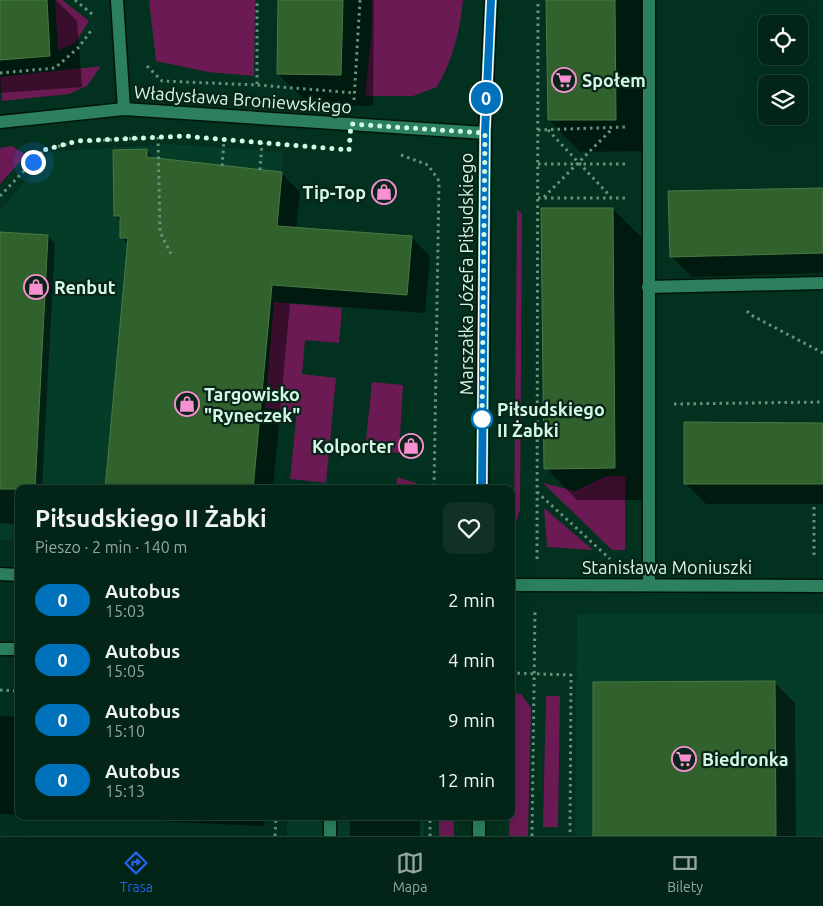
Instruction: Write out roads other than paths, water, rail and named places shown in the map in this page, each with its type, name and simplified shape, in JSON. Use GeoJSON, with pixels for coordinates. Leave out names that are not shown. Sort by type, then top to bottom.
{"type":"FeatureCollection","features":[{"type":"Feature","properties":{"kind":"street"},"geometry":{"type":"LineString","coordinates":[[118,0],[124,109]]}},
{"type":"Feature","properties":{"kind":"street","name":"Marszałka Józefa Piłsudskiego"},"geometry":{"type":"LineString","coordinates":[[482,485],[485,133],[491,0]]}},
{"type":"Feature","properties":{"kind":"street"},"geometry":{"type":"LineString","coordinates":[[649,0],[649,584]]}},
{"type":"Feature","properties":{"kind":"street","name":"Władysława Broniewskiego"},"geometry":{"type":"LineString","coordinates":[[0,122],[124,109],[485,133]]}},
{"type":"Feature","properties":{"kind":"street"},"geometry":{"type":"LineString","coordinates":[[648,287],[823,283]]}},
{"type":"Feature","properties":{"kind":"street"},"geometry":{"type":"LineString","coordinates":[[0,574],[15,575]]}},
{"type":"Feature","properties":{"kind":"street","name":"Stanisława Moniuszki"},"geometry":{"type":"LineString","coordinates":[[515,585],[823,586]]}},
{"type":"Feature","properties":{"kind":"street"},"geometry":{"type":"LineString","coordinates":[[0,648],[15,649]]}},
{"type":"Feature","properties":{"kind":"street"},"geometry":{"type":"LineString","coordinates":[[330,820],[330,836]]}},
{"type":"Feature","properties":{"kind":"street"},"geometry":{"type":"LineString","coordinates":[[479,820],[479,836]]}},
{"type":"Feature","properties":{"kind":"place","name":"Społem"},"geometry":{"type":"Point","coordinates":[564,80]}},
{"type":"Feature","properties":{"kind":"place","name":"Tip-Top"},"geometry":{"type":"Point","coordinates":[384,192]}},
{"type":"Feature","properties":{"kind":"place","name":"Renbut"},"geometry":{"type":"Point","coordinates":[36,287]}},
{"type":"Feature","properties":{"kind":"place","name":"Targowisko \"Ryneczek\""},"geometry":{"type":"Point","coordinates":[187,404]}},
{"type":"Feature","properties":{"kind":"place","name":"Piłsudskiego II Żabki"},"geometry":{"type":"Point","coordinates":[482,419]}},
{"type":"Feature","properties":{"kind":"place","name":"Kolporter"},"geometry":{"type":"Point","coordinates":[411,446]}},
{"type":"Feature","properties":{"kind":"place","name":"Biedronka"},"geometry":{"type":"Point","coordinates":[684,759]}}]}
